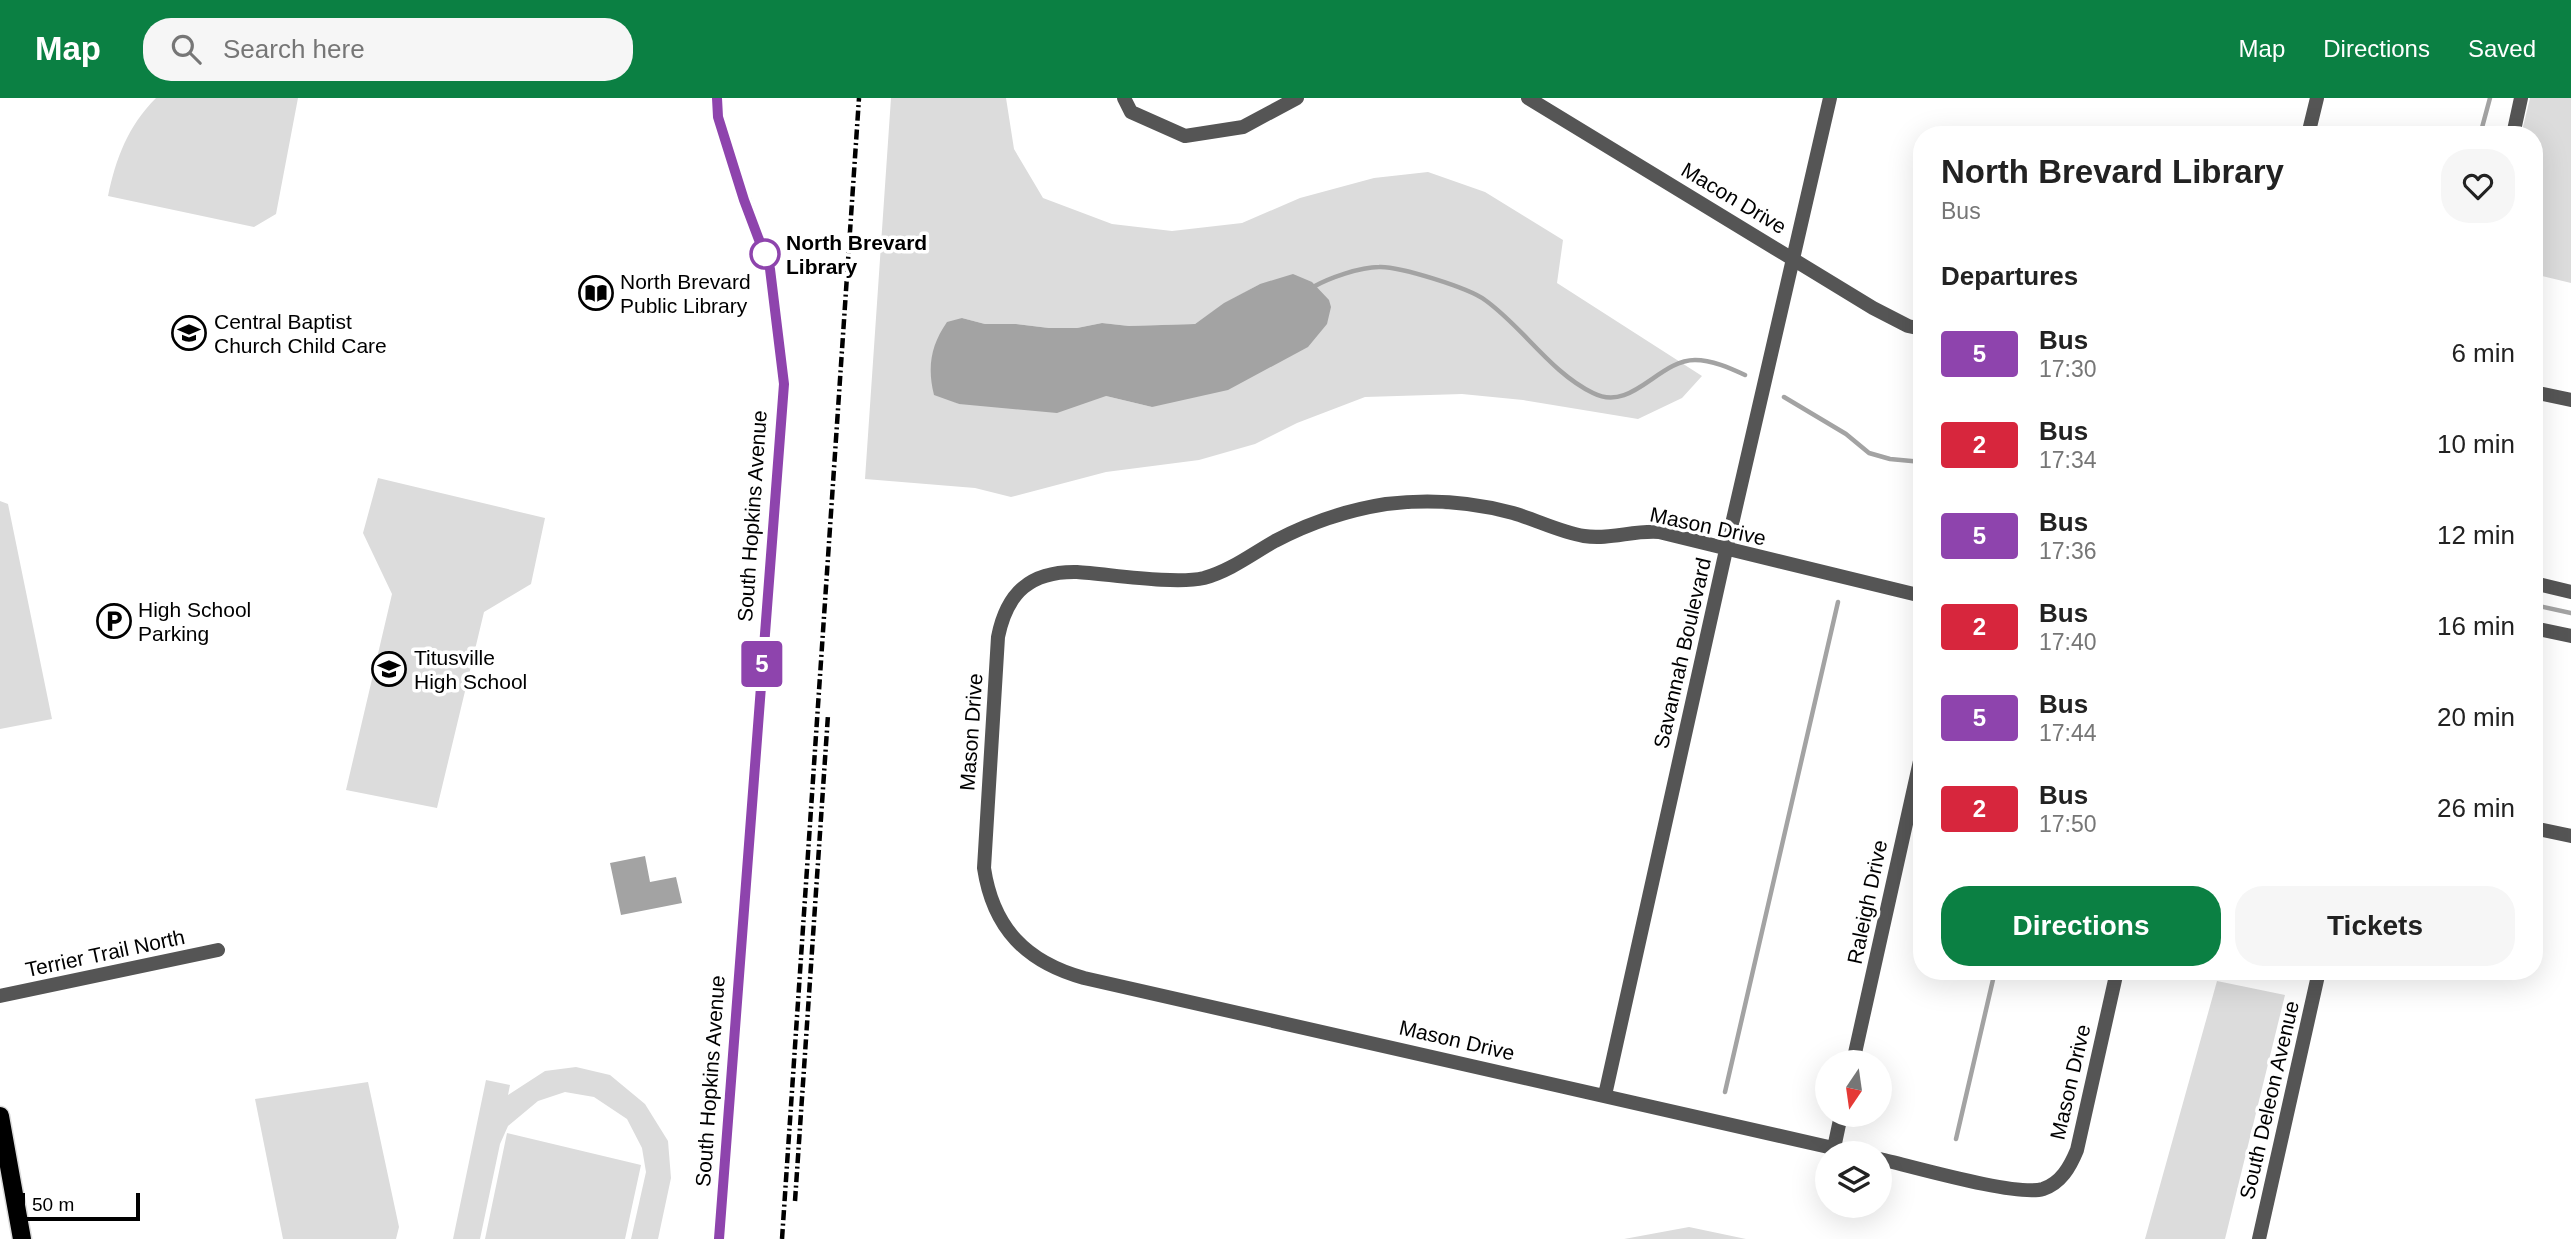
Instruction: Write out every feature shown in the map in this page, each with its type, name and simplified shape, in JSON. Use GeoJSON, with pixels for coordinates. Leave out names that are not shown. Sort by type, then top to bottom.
{"type":"FeatureCollection","features":[{"type":"Feature","properties":{"kind":"main road"},"geometry":{"type":"LineString","coordinates":[[0,1116],[22,1239]]}},
{"type":"Feature","properties":{"kind":"street","name":"South Hopkins Avenue"},"geometry":{"type":"LineString","coordinates":[[717,98],[718,117],[744,200],[770,269],[784,384],[719,1239]]}},
{"type":"Feature","properties":{"kind":"street"},"geometry":{"type":"LineString","coordinates":[[1124,98],[1131,112],[1185,136],[1243,127],[1297,98]]}},
{"type":"Feature","properties":{"kind":"street","name":"Macon Drive"},"geometry":{"type":"LineString","coordinates":[[1528,98],[1873,308],[1913,327]]}},
{"type":"Feature","properties":{"kind":"street","name":"Savannah Boulevard"},"geometry":{"type":"LineString","coordinates":[[1605,1095],[1830,98]]}},
{"type":"Feature","properties":{"kind":"street"},"geometry":{"type":"LineString","coordinates":[[2310,126],[2317,98]]}},
{"type":"Feature","properties":{"kind":"street"},"geometry":{"type":"LineString","coordinates":[[2515,126],[2521,98]]}},
{"type":"Feature","properties":{"kind":"street"},"geometry":{"type":"LineString","coordinates":[[2543,393],[2571,401]]}},
{"type":"Feature","properties":{"kind":"street","name":"Mason Drive"},"geometry":{"type":"LineString","coordinates":[[1815,1144],[1084,978],[1051,966],[1027,951],[1009,933],[996,912],[990,899],[984,868],[1000,625],[1018,591],[1041,576],[1077,572],[1195,580],[1220,572],[1305,527],[1364,508],[1390,504],[1444,503],[1479,506],[1514,513],[1580,535],[1608,537],[1650,531],[1913,594]]}},
{"type":"Feature","properties":{"kind":"street"},"geometry":{"type":"LineString","coordinates":[[2543,585],[2571,592]]}},
{"type":"Feature","properties":{"kind":"street"},"geometry":{"type":"LineString","coordinates":[[2543,630],[2571,636]]}},
{"type":"Feature","properties":{"kind":"street","name":"Raleigh Drive"},"geometry":{"type":"LineString","coordinates":[[1856,1050],[1913,792]]}},
{"type":"Feature","properties":{"kind":"street"},"geometry":{"type":"LineString","coordinates":[[2543,830],[2571,836]]}},
{"type":"Feature","properties":{"kind":"street","name":"Terrier Trail North"},"geometry":{"type":"LineString","coordinates":[[0,996],[218,950]]}},
{"type":"Feature","properties":{"kind":"street","name":"Mason Drive"},"geometry":{"type":"LineString","coordinates":[[1892,1162],[2018,1190],[2042,1189],[2057,1181],[2068,1168],[2077,1150],[2115,980]]}},
{"type":"Feature","properties":{"kind":"street","name":"South Deleon Avenue"},"geometry":{"type":"LineString","coordinates":[[2259,1239],[2317,980]]}},
{"type":"Feature","properties":{"kind":"shaded area"},"geometry":{"type":"Polygon","coordinates":[[[156,98],[298,98],[276,214],[254,227],[108,196],[124,143],[156,98]]]}},
{"type":"Feature","properties":{"kind":"shaded area"},"geometry":{"type":"Polygon","coordinates":[[[891,98],[1006,98],[1014,149],[1043,198],[1112,224],[1172,231],[1242,223],[1300,198],[1374,178],[1428,172],[1485,192],[1563,240],[1557,283],[1702,376],[1682,398],[1638,419],[1523,400],[1462,394],[1365,397],[1297,423],[1255,444],[1199,460],[1106,472],[1011,497],[975,488],[865,479],[891,98]],[[1260,284],[1225,303],[1195,324],[1129,326],[1102,323],[1077,328],[1049,328],[985,324],[962,318],[944,397],[959,404],[1106,396],[1152,407],[1260,284]]]}},
{"type":"Feature","properties":{"kind":"shaded area"},"geometry":{"type":"Polygon","coordinates":[[[2530,98],[2571,98],[2571,283],[2543,276],[2543,126],[2523,126],[2530,98]]]}},
{"type":"Feature","properties":{"kind":"shaded area"},"geometry":{"type":"Polygon","coordinates":[[[1293,274],[1312,282],[1329,300],[1331,307],[1327,324],[1308,347],[1228,390],[1152,407],[1106,396],[1057,413],[959,404],[934,395],[932,357],[937,339],[947,322],[962,318],[985,324],[1049,328],[1077,328],[1102,323],[1129,326],[1195,324],[1224,303],[1260,284],[1293,274]]]}},
{"type":"Feature","properties":{"kind":"shaded area"},"geometry":{"type":"Polygon","coordinates":[[[378,478],[545,518],[531,584],[484,612],[437,808],[346,790],[392,594],[363,533],[378,478]]]}},
{"type":"Feature","properties":{"kind":"shaded area"},"geometry":{"type":"Polygon","coordinates":[[[0,501],[8,504],[52,719],[0,729],[0,501]]]}},
{"type":"Feature","properties":{"kind":"shaded area"},"geometry":{"type":"Polygon","coordinates":[[[645,856],[650,882],[676,877],[682,903],[621,915],[610,863],[645,856]]]}},
{"type":"Feature","properties":{"kind":"shaded area"},"geometry":{"type":"Polygon","coordinates":[[[2217,981],[2285,995],[2225,1239],[2145,1239],[2217,981]]]}},
{"type":"Feature","properties":{"kind":"shaded area"},"geometry":{"type":"Polygon","coordinates":[[[576,1067],[610,1075],[645,1104],[668,1141],[671,1178],[658,1239],[631,1239],[646,1172],[642,1148],[627,1119],[594,1097],[565,1092],[538,1101],[508,1126],[500,1144],[480,1239],[453,1239],[486,1080],[510,1085],[508,1095],[545,1071],[576,1067]]]}},
{"type":"Feature","properties":{"kind":"shaded area"},"geometry":{"type":"Polygon","coordinates":[[[368,1082],[399,1227],[396,1239],[283,1239],[255,1099],[368,1082]]]}},
{"type":"Feature","properties":{"kind":"shaded area"},"geometry":{"type":"Polygon","coordinates":[[[507,1133],[641,1165],[625,1239],[485,1239],[507,1133]]]}},
{"type":"Feature","properties":{"kind":"shaded area"},"geometry":{"type":"Polygon","coordinates":[[[1689,1227],[1746,1239],[1624,1239],[1689,1227]]]}},
{"type":"Feature","properties":{"kind":"waterway"},"geometry":{"type":"LineString","coordinates":[[2482,126],[2490,98]]}},
{"type":"Feature","properties":{"kind":"waterway"},"geometry":{"type":"LineString","coordinates":[[1313,287],[1345,274],[1379,267],[1402,270],[1450,284],[1485,300],[1563,373],[1593,393],[1607,397],[1633,391],[1682,362],[1701,360],[1745,375]]}},
{"type":"Feature","properties":{"kind":"waterway"},"geometry":{"type":"LineString","coordinates":[[1784,397],[1846,434],[1869,453],[1913,461]]}},
{"type":"Feature","properties":{"kind":"waterway"},"geometry":{"type":"LineString","coordinates":[[1725,1092],[1838,602]]}},
{"type":"Feature","properties":{"kind":"waterway"},"geometry":{"type":"LineString","coordinates":[[2543,607],[2571,613]]}},
{"type":"Feature","properties":{"kind":"waterway"},"geometry":{"type":"LineString","coordinates":[[1956,1139],[1993,980]]}},
{"type":"Feature","properties":{"kind":"railway"},"geometry":{"type":"LineString","coordinates":[[782,1239],[859,98]]}},
{"type":"Feature","properties":{"kind":"railway"},"geometry":{"type":"LineString","coordinates":[[795,1201],[828,715]]}},
{"type":"Feature","properties":{"kind":"bus line","name":"5"},"geometry":{"type":"LineString","coordinates":[[717,98],[718,117],[744,200],[770,269],[784,384],[719,1239]]}},
{"type":"Feature","properties":{"kind":"place","name":"North Brevard Library"},"geometry":{"type":"Point","coordinates":[765,254]}},
{"type":"Feature","properties":{"kind":"place","name":"North Brevard Public Library"},"geometry":{"type":"Point","coordinates":[596,293]}},
{"type":"Feature","properties":{"kind":"place","name":"Central Baptist Church Child Care"},"geometry":{"type":"Point","coordinates":[189,333]}},
{"type":"Feature","properties":{"kind":"place","name":"High School Parking"},"geometry":{"type":"Point","coordinates":[114,621]}},
{"type":"Feature","properties":{"kind":"place","name":"Titusville High School"},"geometry":{"type":"Point","coordinates":[389,669]}}]}
